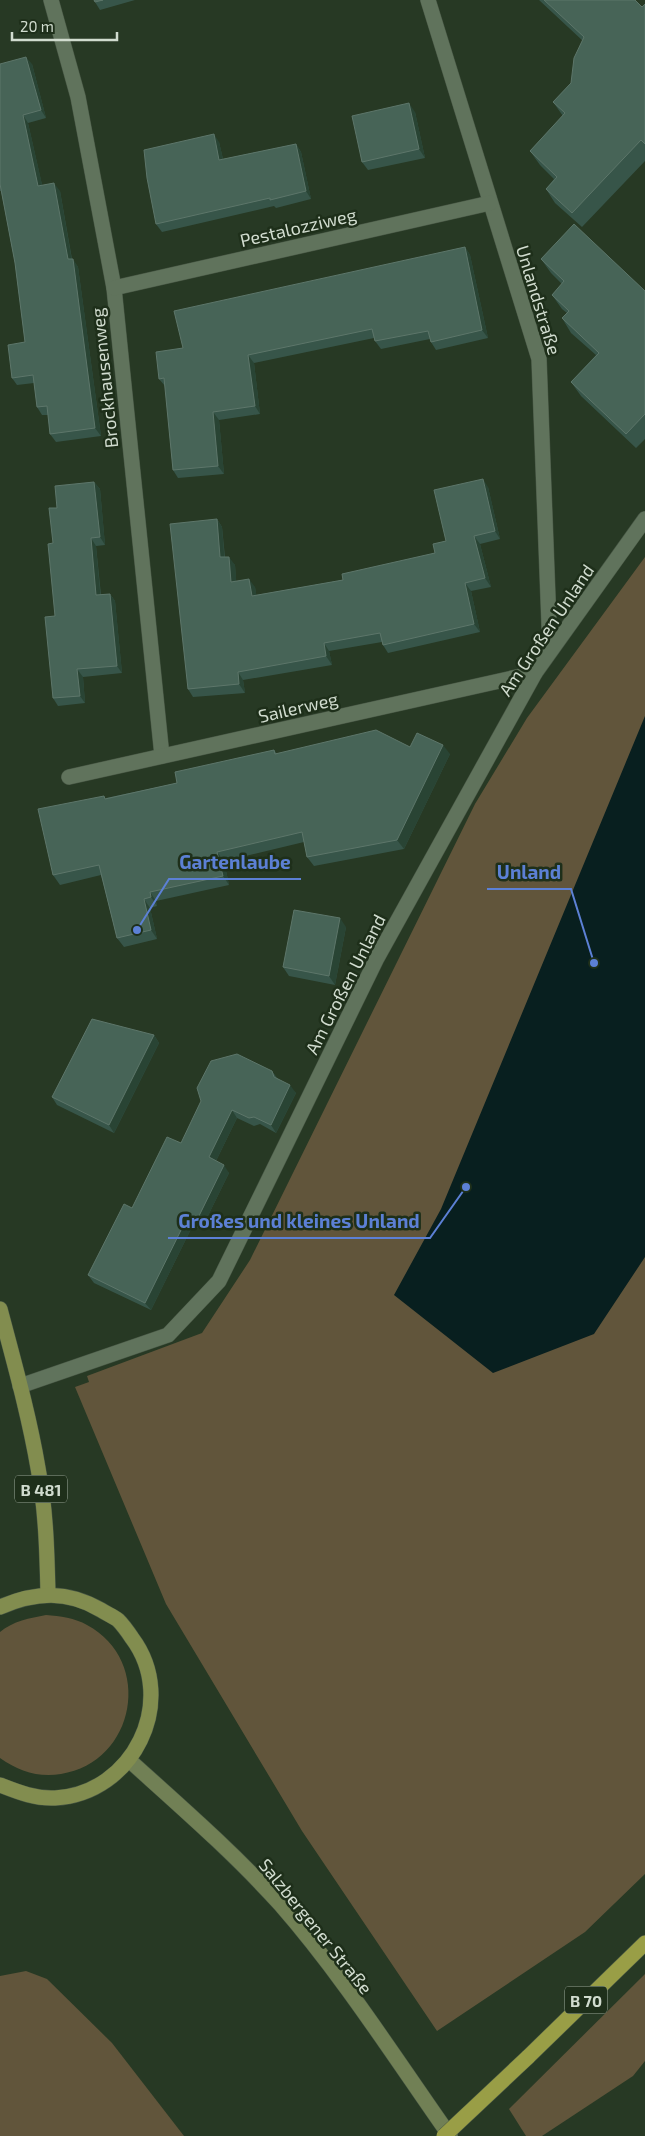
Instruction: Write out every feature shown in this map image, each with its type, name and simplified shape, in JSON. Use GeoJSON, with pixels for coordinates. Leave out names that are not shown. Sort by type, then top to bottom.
{"type":"FeatureCollection","features":[{"type":"Feature","properties":{"kind":"highway","name":"B 70"},"geometry":{"type":"LineString","coordinates":[[444,2136],[645,1944]]}},
{"type":"Feature","properties":{"kind":"main road","name":"B 481"},"geometry":{"type":"LineString","coordinates":[[0,1309],[20,1386],[38,1469],[47,1540],[48,1594]]}},
{"type":"Feature","properties":{"kind":"main road"},"geometry":{"type":"LineString","coordinates":[[0,1608],[22,1598],[48,1594],[86,1601],[119,1621],[142,1652],[152,1689],[147,1727],[129,1760],[108,1780],[83,1792],[55,1798],[27,1795],[0,1785]]}},
{"type":"Feature","properties":{"kind":"main road","name":"Salzbergener Straße"},"geometry":{"type":"LineString","coordinates":[[129,1760],[230,1851],[280,1905],[326,1962],[450,2136]]}},
{"type":"Feature","properties":{"kind":"street","name":"Brockhausenweg"},"geometry":{"type":"LineString","coordinates":[[51,0],[78,98],[114,288],[162,756]]}},
{"type":"Feature","properties":{"kind":"street","name":"Unlandstraße"},"geometry":{"type":"LineString","coordinates":[[428,0],[539,359],[550,651]]}},
{"type":"Feature","properties":{"kind":"street","name":"Pestalozziweg"},"geometry":{"type":"LineString","coordinates":[[114,288],[490,203]]}},
{"type":"Feature","properties":{"kind":"street","name":"Am Großen Unland"},"geometry":{"type":"LineString","coordinates":[[20,1386],[168,1335],[219,1281],[377,958],[535,673],[645,519]]}},
{"type":"Feature","properties":{"kind":"street","name":"Sailerweg"},"geometry":{"type":"LineString","coordinates":[[69,778],[535,673]]}},
{"type":"Feature","properties":{"kind":"shaded area"},"geometry":{"type":"Polygon","coordinates":[[[645,557],[645,1874],[585,1932],[437,2031],[302,1831],[166,1604],[75,1387],[89,1382],[87,1376],[202,1333],[250,1260],[475,804],[527,718],[645,557]]]}},
{"type":"Feature","properties":{"kind":"shaded area"},"geometry":{"type":"Polygon","coordinates":[[[46,1615],[78,1621],[87,1625],[108,1641],[122,1662],[128,1685],[127,1708],[120,1731],[106,1751],[86,1766],[53,1775],[21,1770],[0,1758],[0,1632],[16,1623],[46,1615]]]}},
{"type":"Feature","properties":{"kind":"shaded area"},"geometry":{"type":"Polygon","coordinates":[[[26,1971],[47,1979],[112,2043],[184,2136],[0,2136],[0,1976],[26,1971]]]}},
{"type":"Feature","properties":{"kind":"shaded area"},"geometry":{"type":"Polygon","coordinates":[[[645,1974],[645,2061],[633,2076],[542,2136],[526,2136],[509,2109],[645,1974]]]}},
{"type":"Feature","properties":{"kind":"water"},"geometry":{"type":"Polygon","coordinates":[[[645,716],[645,1257],[594,1334],[493,1373],[394,1295],[441,1209],[645,716]]]}},
{"type":"Feature","properties":{"kind":"building"},"geometry":{"type":"Polygon","coordinates":[[[544,0],[635,0],[642,7],[645,4],[645,144],[641,140],[572,213],[546,189],[557,177],[530,151],[565,113],[553,102],[571,83],[574,58],[584,37],[544,0]]]}},
{"type":"Feature","properties":{"kind":"building"},"geometry":{"type":"Polygon","coordinates":[[[26,57],[41,110],[23,115],[38,186],[54,183],[68,259],[73,259],[95,428],[50,434],[47,406],[37,407],[33,375],[12,378],[8,345],[25,342],[15,263],[0,184],[0,64],[26,57]]]}},
{"type":"Feature","properties":{"kind":"building"},"geometry":{"type":"Polygon","coordinates":[[[409,103],[419,149],[362,162],[352,116],[409,103]]]}},
{"type":"Feature","properties":{"kind":"building"},"geometry":{"type":"Polygon","coordinates":[[[214,134],[219,160],[296,144],[306,191],[156,224],[147,178],[144,150],[214,134]]]}},
{"type":"Feature","properties":{"kind":"building"},"geometry":{"type":"Polygon","coordinates":[[[574,224],[645,291],[645,414],[626,434],[571,382],[599,353],[562,318],[569,311],[552,295],[564,281],[541,259],[574,224]]]}},
{"type":"Feature","properties":{"kind":"building"},"geometry":{"type":"Polygon","coordinates":[[[465,247],[482,330],[431,342],[428,331],[375,341],[372,329],[248,355],[255,406],[213,412],[218,466],[173,470],[164,378],[159,379],[156,352],[183,348],[174,311],[465,247]]]}},
{"type":"Feature","properties":{"kind":"building"},"geometry":{"type":"Polygon","coordinates":[[[483,479],[495,531],[474,536],[485,578],[465,583],[474,624],[383,645],[380,633],[324,643],[326,656],[238,672],[239,684],[188,689],[170,524],[217,519],[220,557],[229,557],[231,582],[249,579],[252,596],[343,580],[342,574],[435,553],[433,544],[446,541],[434,490],[483,479]]]}},
{"type":"Feature","properties":{"kind":"building"},"geometry":{"type":"Polygon","coordinates":[[[94,482],[100,537],[91,538],[96,595],[110,594],[117,666],[77,669],[80,696],[53,698],[45,617],[55,616],[48,544],[53,543],[49,508],[57,508],[55,486],[94,482]]]}},
{"type":"Feature","properties":{"kind":"building"},"geometry":{"type":"Polygon","coordinates":[[[376,730],[410,747],[417,733],[443,745],[397,840],[307,857],[302,832],[217,852],[223,876],[150,892],[151,897],[144,899],[151,930],[117,938],[99,865],[53,875],[38,809],[104,796],[105,799],[177,783],[175,772],[274,750],[275,754],[376,730]]]}},
{"type":"Feature","properties":{"kind":"building"},"geometry":{"type":"Polygon","coordinates":[[[294,910],[340,918],[329,976],[283,967],[294,910]]]}},
{"type":"Feature","properties":{"kind":"building"},"geometry":{"type":"Polygon","coordinates":[[[92,1019],[154,1035],[109,1125],[52,1097],[92,1019]]]}},
{"type":"Feature","properties":{"kind":"building"},"geometry":{"type":"Polygon","coordinates":[[[237,1054],[272,1071],[274,1077],[290,1085],[271,1125],[232,1110],[209,1157],[224,1165],[196,1222],[187,1218],[145,1303],[88,1275],[124,1204],[132,1208],[167,1137],[181,1143],[201,1101],[197,1088],[211,1061],[237,1054]]]}},
{"type":"Feature","properties":{"kind":"place","name":"Gartenlaube"},"geometry":{"type":"Point","coordinates":[137,930]}},
{"type":"Feature","properties":{"kind":"place","name":"Unland"},"geometry":{"type":"Point","coordinates":[594,963]}},
{"type":"Feature","properties":{"kind":"place","name":"Großes und kleines Unland"},"geometry":{"type":"Point","coordinates":[466,1187]}}]}
